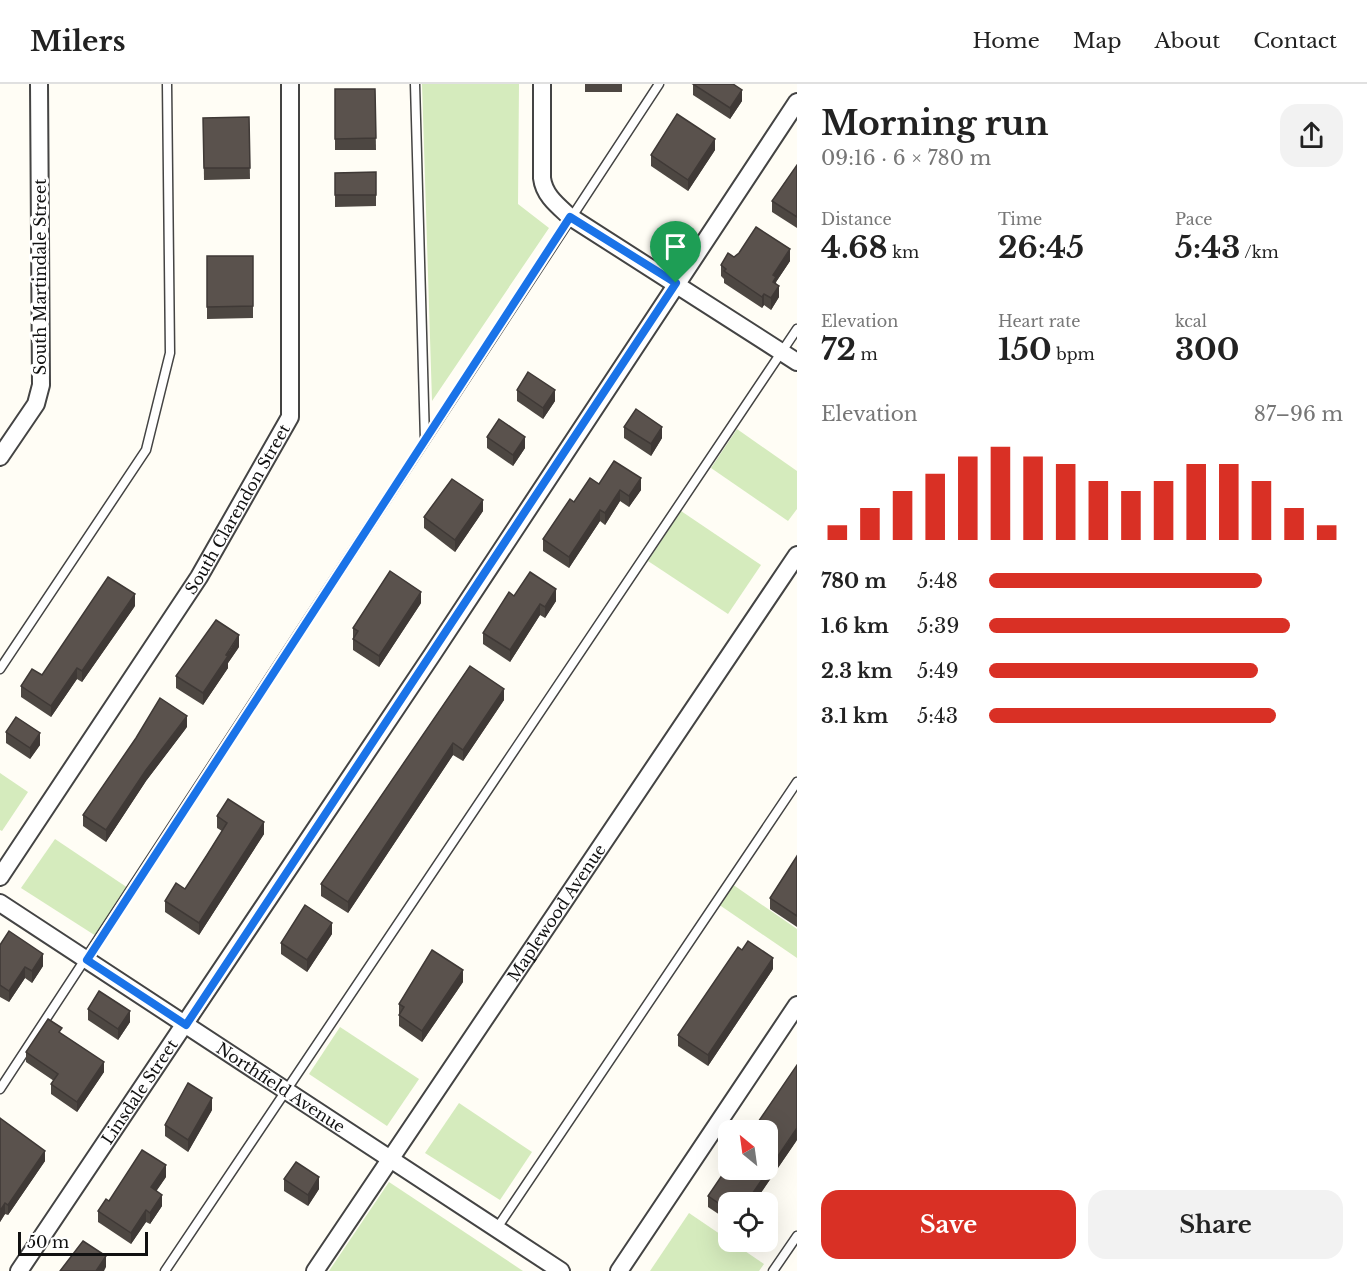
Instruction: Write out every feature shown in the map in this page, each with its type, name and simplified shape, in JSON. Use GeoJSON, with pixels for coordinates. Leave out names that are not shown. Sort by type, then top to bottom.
{"type":"FeatureCollection","features":[{"type":"Feature","properties":{"kind":"street","name":"South Martindale Street"},"geometry":{"type":"LineString","coordinates":[[0,457],[36,404],[41,385],[39,84]]}},
{"type":"Feature","properties":{"kind":"street","name":"South Clarendon Street"},"geometry":{"type":"LineString","coordinates":[[0,877],[192,587],[290,417],[290,84]]}},
{"type":"Feature","properties":{"kind":"street"},"geometry":{"type":"LineString","coordinates":[[542,84],[543,187],[551,199],[570,217],[797,362]]}},
{"type":"Feature","properties":{"kind":"street","name":"Linsdale Street"},"geometry":{"type":"LineString","coordinates":[[19,1271],[186,1025],[797,102]]}},
{"type":"Feature","properties":{"kind":"street","name":"Maplewood Avenue"},"geometry":{"type":"LineString","coordinates":[[315,1271],[797,555]]}},
{"type":"Feature","properties":{"kind":"street","name":"Northfield Avenue"},"geometry":{"type":"LineString","coordinates":[[0,903],[561,1271]]}},
{"type":"Feature","properties":{"kind":"street"},"geometry":{"type":"LineString","coordinates":[[619,1271],[797,1005]]}},
{"type":"Feature","properties":{"kind":"lane"},"geometry":{"type":"LineString","coordinates":[[0,669],[146,450],[170,352],[167,84]]}},
{"type":"Feature","properties":{"kind":"lane"},"geometry":{"type":"LineString","coordinates":[[415,84],[425,440]]}},
{"type":"Feature","properties":{"kind":"lane"},"geometry":{"type":"LineString","coordinates":[[0,1089],[87,960],[570,217],[659,84]]}},
{"type":"Feature","properties":{"kind":"lane"},"geometry":{"type":"LineString","coordinates":[[165,1271],[797,329]]}},
{"type":"Feature","properties":{"kind":"lane"},"geometry":{"type":"LineString","coordinates":[[497,1228],[797,782]]}},
{"type":"Feature","properties":{"kind":"lane"},"geometry":{"type":"LineString","coordinates":[[774,1271],[797,1236]]}},
{"type":"Feature","properties":{"kind":"green space"},"geometry":{"type":"Polygon","coordinates":[[[422,84],[519,84],[518,204],[549,228],[432,401],[422,84]]]}},
{"type":"Feature","properties":{"kind":"green space"},"geometry":{"type":"Polygon","coordinates":[[[737,429],[797,471],[797,509],[788,521],[711,468],[737,429]]]}},
{"type":"Feature","properties":{"kind":"green space"},"geometry":{"type":"Polygon","coordinates":[[[681,511],[761,565],[728,614],[648,561],[681,511]]]}},
{"type":"Feature","properties":{"kind":"green space"},"geometry":{"type":"Polygon","coordinates":[[[0,773],[28,792],[2,831],[0,830],[0,773]]]}},
{"type":"Feature","properties":{"kind":"green space"},"geometry":{"type":"Polygon","coordinates":[[[55,839],[128,888],[96,936],[21,888],[55,839]]]}},
{"type":"Feature","properties":{"kind":"green space"},"geometry":{"type":"Polygon","coordinates":[[[732,884],[797,929],[797,958],[718,904],[732,884]]]}},
{"type":"Feature","properties":{"kind":"green space"},"geometry":{"type":"Polygon","coordinates":[[[340,1027],[419,1079],[387,1126],[309,1074],[340,1027]]]}},
{"type":"Feature","properties":{"kind":"green space"},"geometry":{"type":"Polygon","coordinates":[[[459,1103],[532,1152],[500,1200],[425,1153],[459,1103]]]}},
{"type":"Feature","properties":{"kind":"green space"},"geometry":{"type":"Polygon","coordinates":[[[389,1182],[523,1271],[329,1271],[389,1182]]]}},
{"type":"Feature","properties":{"kind":"green space"},"geometry":{"type":"Polygon","coordinates":[[[689,1213],[718,1233],[718,1252],[746,1252],[764,1264],[759,1271],[650,1271],[689,1213]]]}},
{"type":"Feature","properties":{"kind":"building"},"geometry":{"type":"Polygon","coordinates":[[[693,84],[733,84],[742,90],[730,108],[693,84]]]}},
{"type":"Feature","properties":{"kind":"building"},"geometry":{"type":"Polygon","coordinates":[[[335,89],[375,89],[376,138],[335,139],[335,89]]]}},
{"type":"Feature","properties":{"kind":"building"},"geometry":{"type":"Polygon","coordinates":[[[677,114],[715,139],[688,180],[651,155],[677,114]]]}},
{"type":"Feature","properties":{"kind":"building"},"geometry":{"type":"Polygon","coordinates":[[[249,117],[250,168],[204,168],[203,118],[249,117]]]}},
{"type":"Feature","properties":{"kind":"building"},"geometry":{"type":"Polygon","coordinates":[[[797,165],[797,217],[772,201],[797,165]]]}},
{"type":"Feature","properties":{"kind":"building"},"geometry":{"type":"Polygon","coordinates":[[[376,172],[376,195],[335,195],[335,173],[376,172]]]}},
{"type":"Feature","properties":{"kind":"building"},"geometry":{"type":"Polygon","coordinates":[[[756,227],[790,249],[773,275],[776,277],[773,282],[779,286],[771,298],[764,294],[762,297],[724,271],[726,269],[721,265],[728,253],[734,257],[739,253],[756,227]]]}},
{"type":"Feature","properties":{"kind":"building"},"geometry":{"type":"Polygon","coordinates":[[[207,256],[253,256],[253,306],[207,307],[207,256]]]}},
{"type":"Feature","properties":{"kind":"building"},"geometry":{"type":"Polygon","coordinates":[[[528,372],[555,390],[543,408],[517,390],[528,372]]]}},
{"type":"Feature","properties":{"kind":"building"},"geometry":{"type":"Polygon","coordinates":[[[636,409],[662,427],[651,444],[624,427],[636,409]]]}},
{"type":"Feature","properties":{"kind":"building"},"geometry":{"type":"Polygon","coordinates":[[[499,419],[525,437],[513,455],[487,437],[499,419]]]}},
{"type":"Feature","properties":{"kind":"building"},"geometry":{"type":"Polygon","coordinates":[[[614,461],[641,478],[629,496],[620,490],[605,513],[600,510],[569,557],[543,539],[570,499],[574,502],[590,478],[599,484],[614,461]]]}},
{"type":"Feature","properties":{"kind":"building"},"geometry":{"type":"Polygon","coordinates":[[[452,479],[483,500],[455,540],[424,517],[452,479]]]}},
{"type":"Feature","properties":{"kind":"building"},"geometry":{"type":"Polygon","coordinates":[[[390,571],[421,592],[379,656],[353,639],[358,631],[353,628],[390,571]]]}},
{"type":"Feature","properties":{"kind":"building"},"geometry":{"type":"Polygon","coordinates":[[[530,572],[556,589],[545,607],[540,604],[510,650],[483,633],[509,592],[514,596],[530,572]]]}},
{"type":"Feature","properties":{"kind":"building"},"geometry":{"type":"Polygon","coordinates":[[[108,577],[135,594],[82,671],[77,668],[51,706],[21,686],[32,669],[42,675],[108,577]]]}},
{"type":"Feature","properties":{"kind":"building"},"geometry":{"type":"Polygon","coordinates":[[[216,620],[239,635],[203,693],[176,676],[216,620]]]}},
{"type":"Feature","properties":{"kind":"building"},"geometry":{"type":"Polygon","coordinates":[[[470,666],[504,689],[463,750],[453,743],[348,902],[321,884],[470,666]]]}},
{"type":"Feature","properties":{"kind":"building"},"geometry":{"type":"Polygon","coordinates":[[[160,698],[187,716],[146,770],[106,830],[83,815],[136,738],[160,698]]]}},
{"type":"Feature","properties":{"kind":"building"},"geometry":{"type":"Polygon","coordinates":[[[16,717],[40,733],[30,748],[6,732],[16,717]]]}},
{"type":"Feature","properties":{"kind":"building"},"geometry":{"type":"Polygon","coordinates":[[[228,799],[264,822],[199,923],[165,901],[176,883],[185,889],[227,823],[217,816],[228,799]]]}},
{"type":"Feature","properties":{"kind":"building"},"geometry":{"type":"Polygon","coordinates":[[[797,856],[797,916],[770,898],[797,856]]]}},
{"type":"Feature","properties":{"kind":"building"},"geometry":{"type":"Polygon","coordinates":[[[305,905],[332,923],[307,960],[281,943],[305,905]]]}},
{"type":"Feature","properties":{"kind":"building"},"geometry":{"type":"Polygon","coordinates":[[[9,931],[43,954],[32,971],[25,967],[9,991],[0,985],[0,945],[9,931]]]}},
{"type":"Feature","properties":{"kind":"building"},"geometry":{"type":"Polygon","coordinates":[[[748,941],[773,958],[708,1055],[678,1035],[738,947],[742,950],[748,941]]]}},
{"type":"Feature","properties":{"kind":"building"},"geometry":{"type":"Polygon","coordinates":[[[432,950],[463,970],[422,1031],[399,1015],[404,1007],[399,1004],[432,950]]]}},
{"type":"Feature","properties":{"kind":"building"},"geometry":{"type":"Polygon","coordinates":[[[99,991],[130,1011],[118,1029],[88,1009],[99,991]]]}},
{"type":"Feature","properties":{"kind":"building"},"geometry":{"type":"Polygon","coordinates":[[[48,1019],[62,1028],[59,1032],[104,1062],[77,1102],[51,1084],[58,1074],[26,1052],[48,1019]]]}},
{"type":"Feature","properties":{"kind":"building"},"geometry":{"type":"Polygon","coordinates":[[[797,1065],[797,1128],[778,1156],[778,1120],[760,1120],[797,1065]]]}},
{"type":"Feature","properties":{"kind":"building"},"geometry":{"type":"Polygon","coordinates":[[[188,1083],[212,1098],[188,1140],[165,1125],[188,1083]]]}},
{"type":"Feature","properties":{"kind":"building"},"geometry":{"type":"Polygon","coordinates":[[[0,1118],[45,1151],[8,1205],[5,1203],[0,1211],[0,1118]]]}},
{"type":"Feature","properties":{"kind":"building"},"geometry":{"type":"Polygon","coordinates":[[[142,1150],[166,1165],[151,1187],[162,1195],[150,1213],[146,1210],[131,1233],[98,1211],[106,1199],[109,1201],[142,1150]]]}},
{"type":"Feature","properties":{"kind":"building"},"geometry":{"type":"Polygon","coordinates":[[[296,1162],[319,1177],[308,1195],[284,1179],[296,1162]]]}},
{"type":"Feature","properties":{"kind":"building"},"geometry":{"type":"Polygon","coordinates":[[[719,1180],[762,1180],[753,1192],[718,1192],[718,1203],[708,1196],[719,1180]]]}},
{"type":"Feature","properties":{"kind":"building"},"geometry":{"type":"Polygon","coordinates":[[[83,1241],[106,1256],[96,1271],[60,1271],[83,1241]]]}},
{"type":"Feature","properties":{"kind":"route"},"geometry":{"type":"LineString","coordinates":[[570,217],[676,283],[186,1025],[87,960],[570,217]]}}]}
